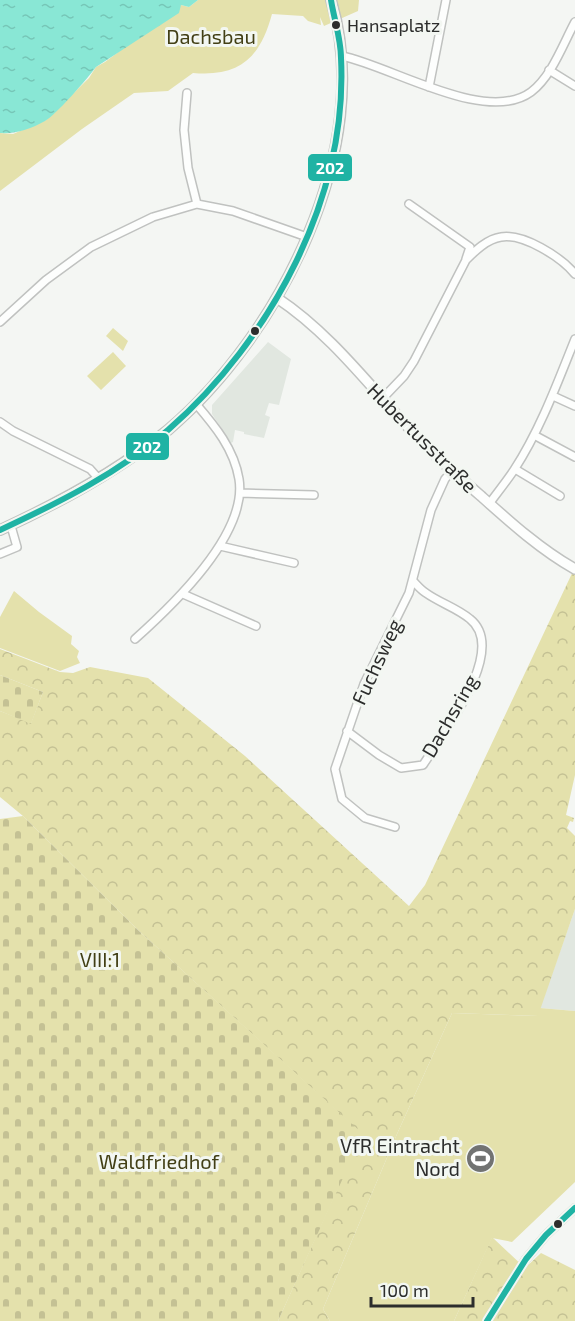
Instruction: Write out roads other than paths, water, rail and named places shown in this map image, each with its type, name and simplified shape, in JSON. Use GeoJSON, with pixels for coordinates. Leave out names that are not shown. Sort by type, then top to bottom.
{"type":"FeatureCollection","features":[{"type":"Feature","properties":{"kind":"street"},"geometry":{"type":"LineString","coordinates":[[0,530],[64,499],[139,453],[196,404],[248,343],[277,298],[307,237],[325,186],[335,148],[341,94],[342,56],[341,41],[331,0]]}},
{"type":"Feature","properties":{"kind":"street"},"geometry":{"type":"LineString","coordinates":[[429,87],[446,0]]}},
{"type":"Feature","properties":{"kind":"street"},"geometry":{"type":"LineString","coordinates":[[342,56],[429,87],[500,103],[515,100],[531,92],[541,82],[572,33],[575,22]]}},
{"type":"Feature","properties":{"kind":"street"},"geometry":{"type":"LineString","coordinates":[[549,70],[575,86]]}},
{"type":"Feature","properties":{"kind":"street"},"geometry":{"type":"LineString","coordinates":[[187,93],[184,130],[188,168],[197,204]]}},
{"type":"Feature","properties":{"kind":"street"},"geometry":{"type":"LineString","coordinates":[[0,322],[46,280],[91,247],[153,217],[197,204],[233,211],[307,237]]}},
{"type":"Feature","properties":{"kind":"street"},"geometry":{"type":"LineString","coordinates":[[382,399],[404,376],[414,361],[466,260],[470,247],[409,204]]}},
{"type":"Feature","properties":{"kind":"street"},"geometry":{"type":"LineString","coordinates":[[466,260],[481,246],[500,237],[516,238],[556,256],[575,274]]}},
{"type":"Feature","properties":{"kind":"street","name":"Hubertusstraße"},"geometry":{"type":"LineString","coordinates":[[277,298],[338,351],[420,441],[452,471],[523,533],[575,569]]}},
{"type":"Feature","properties":{"kind":"street"},"geometry":{"type":"LineString","coordinates":[[489,504],[514,469],[534,435],[572,356],[575,339]]}},
{"type":"Feature","properties":{"kind":"street"},"geometry":{"type":"LineString","coordinates":[[553,396],[575,406]]}},
{"type":"Feature","properties":{"kind":"street"},"geometry":{"type":"LineString","coordinates":[[135,639],[183,594],[220,546],[240,493],[239,479],[233,459],[222,437],[196,404]]}},
{"type":"Feature","properties":{"kind":"street"},"geometry":{"type":"LineString","coordinates":[[0,422],[90,469],[99,479]]}},
{"type":"Feature","properties":{"kind":"street"},"geometry":{"type":"LineString","coordinates":[[534,435],[575,457]]}},
{"type":"Feature","properties":{"kind":"street"},"geometry":{"type":"LineString","coordinates":[[514,469],[560,496]]}},
{"type":"Feature","properties":{"kind":"street","name":"Fuchsweg"},"geometry":{"type":"LineString","coordinates":[[395,827],[365,818],[342,799],[335,769],[364,684],[409,593],[431,510],[445,480],[452,471]]}},
{"type":"Feature","properties":{"kind":"street"},"geometry":{"type":"LineString","coordinates":[[240,493],[314,495]]}},
{"type":"Feature","properties":{"kind":"street"},"geometry":{"type":"LineString","coordinates":[[0,554],[17,547],[10,525]]}},
{"type":"Feature","properties":{"kind":"street"},"geometry":{"type":"LineString","coordinates":[[220,546],[294,563]]}},
{"type":"Feature","properties":{"kind":"street","name":"Dachsring"},"geometry":{"type":"LineString","coordinates":[[347,731],[401,768],[423,765],[465,700],[473,682],[483,646],[481,632],[471,619],[426,593],[413,581]]}},
{"type":"Feature","properties":{"kind":"street"},"geometry":{"type":"LineString","coordinates":[[183,594],[256,626]]}},
{"type":"Feature","properties":{"kind":"street"},"geometry":{"type":"LineString","coordinates":[[487,1321],[526,1259],[546,1235],[575,1208]]}},
{"type":"Feature","properties":{"kind":"water"},"geometry":{"type":"Polygon","coordinates":[[[0,0],[198,0],[189,7],[181,5],[179,13],[96,67],[64,104],[45,121],[12,133],[0,133],[0,0]]]}},
{"type":"Feature","properties":{"kind":"place","name":"Hansaplatz"},"geometry":{"type":"Point","coordinates":[336,25]}},
{"type":"Feature","properties":{"kind":"place","name":"VfR Eintracht Nord"},"geometry":{"type":"Point","coordinates":[481,1158]}},
{"type":"Feature","properties":{"kind":"park label","name":"Dachsbau"},"geometry":{"type":"Point","coordinates":[211,37]}},
{"type":"Feature","properties":{"kind":"park label","name":"VIII:1"},"geometry":{"type":"Point","coordinates":[100,960]}},
{"type":"Feature","properties":{"kind":"park label","name":"Waldfriedhof"},"geometry":{"type":"Point","coordinates":[159,1162]}}]}
